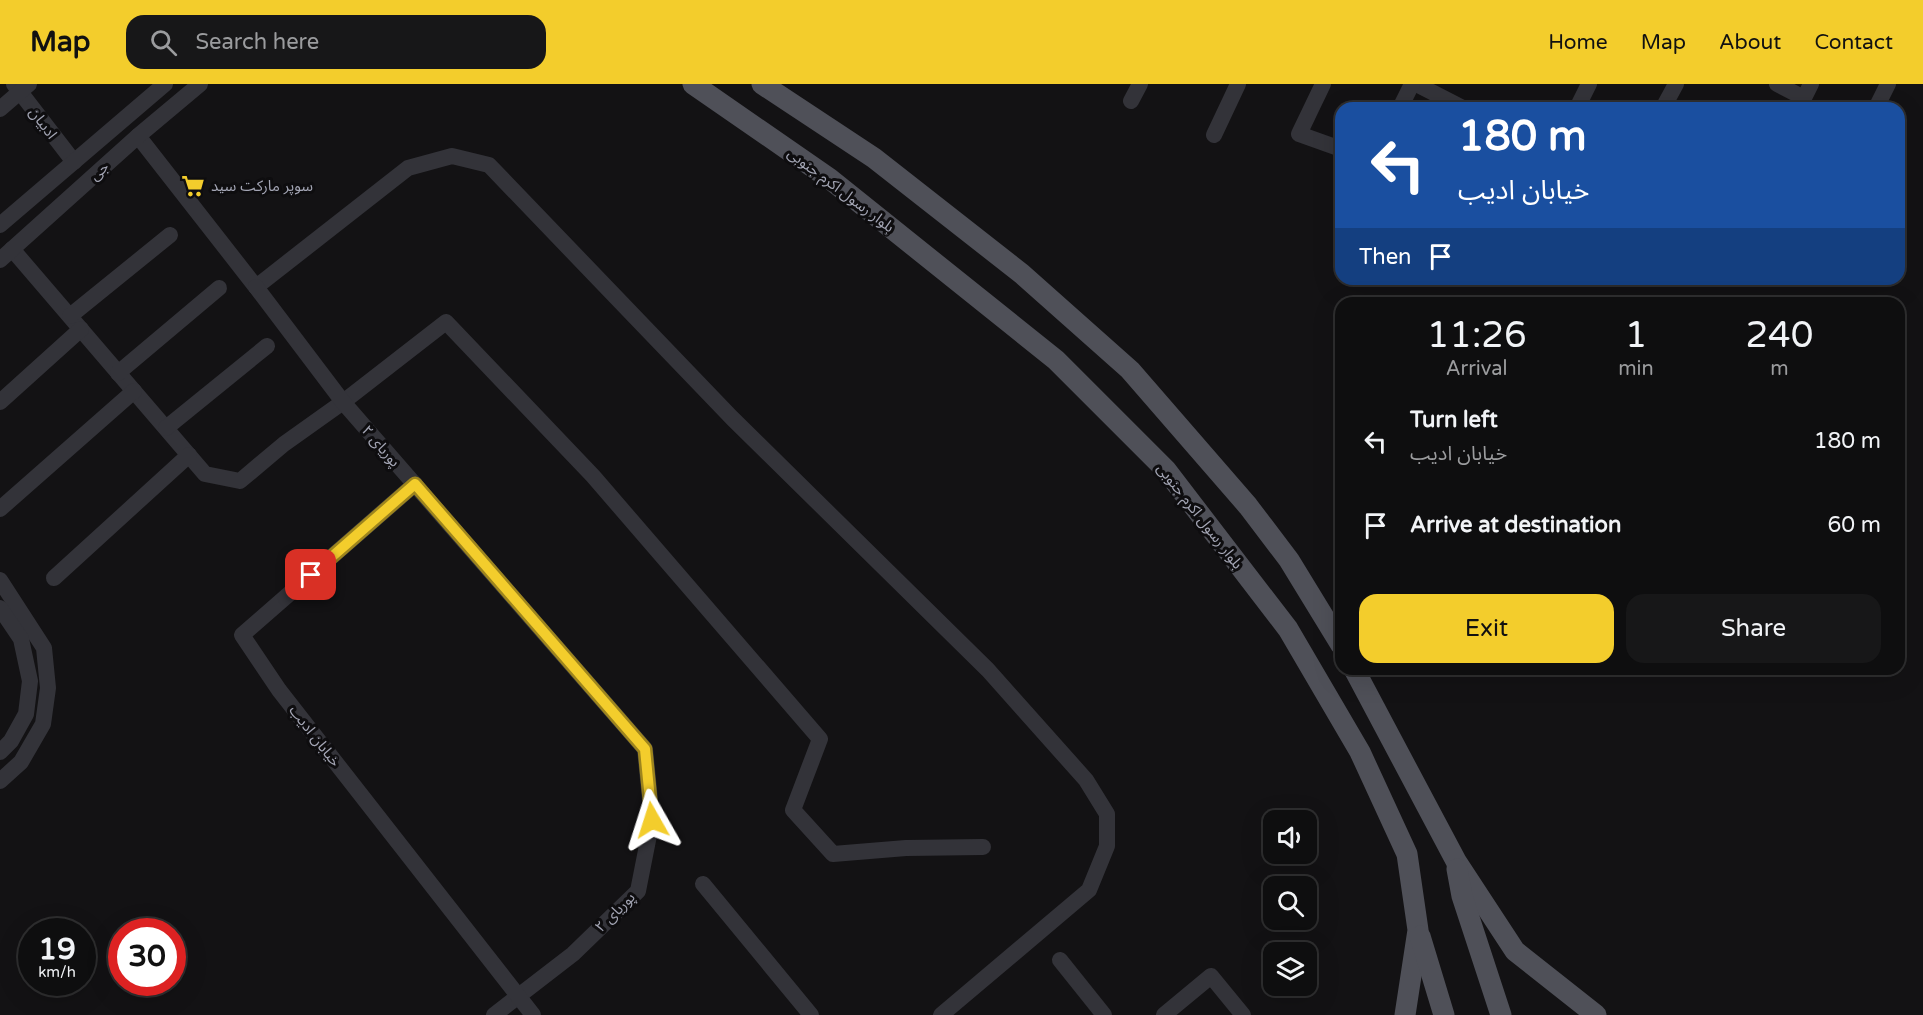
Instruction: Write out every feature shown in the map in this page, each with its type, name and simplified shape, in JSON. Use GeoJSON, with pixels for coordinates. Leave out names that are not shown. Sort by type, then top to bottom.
{"type":"FeatureCollection","features":[{"type":"Feature","properties":{"kind":"main road","name":"بلوار رسول اکرم جنوبی"},"geometry":{"type":"LineString","coordinates":[[693,84],[830,179],[1056,360],[1166,470],[1288,629],[1360,752],[1407,854],[1418,930],[1405,1015]]}},
{"type":"Feature","properties":{"kind":"main road"},"geometry":{"type":"LineString","coordinates":[[762,84],[892,172],[1022,274],[1130,370],[1248,506],[1289,560],[1335,635]]}},
{"type":"Feature","properties":{"kind":"main road"},"geometry":{"type":"LineString","coordinates":[[1356,675],[1456,861],[1515,951],[1596,1015]]}},
{"type":"Feature","properties":{"kind":"main road"},"geometry":{"type":"LineString","coordinates":[[1456,861],[1462,896],[1502,1015]]}},
{"type":"Feature","properties":{"kind":"main road"},"geometry":{"type":"LineString","coordinates":[[1418,930],[1444,1015]]}},
{"type":"Feature","properties":{"kind":"street","name":"جی"},"geometry":{"type":"LineString","coordinates":[[0,225],[165,84]]}},
{"type":"Feature","properties":{"kind":"street","name":"جی"},"geometry":{"type":"LineString","coordinates":[[6,255],[138,136],[200,84]]}},
{"type":"Feature","properties":{"kind":"street"},"geometry":{"type":"LineString","coordinates":[[1131,101],[1140,84]]}},
{"type":"Feature","properties":{"kind":"street"},"geometry":{"type":"LineString","coordinates":[[1214,135],[1238,84]]}},
{"type":"Feature","properties":{"kind":"street"},"geometry":{"type":"LineString","coordinates":[[1323,84],[1299,134],[1335,147]]}},
{"type":"Feature","properties":{"kind":"street"},"geometry":{"type":"LineString","coordinates":[[1404,102],[1414,84],[1451,102]]}},
{"type":"Feature","properties":{"kind":"street"},"geometry":{"type":"LineString","coordinates":[[1580,102],[1589,84]]}},
{"type":"Feature","properties":{"kind":"street"},"geometry":{"type":"LineString","coordinates":[[1666,102],[1676,84]]}},
{"type":"Feature","properties":{"kind":"street"},"geometry":{"type":"LineString","coordinates":[[1777,84],[1804,98],[1811,84]]}},
{"type":"Feature","properties":{"kind":"street"},"geometry":{"type":"LineString","coordinates":[[1879,102],[1888,84]]}},
{"type":"Feature","properties":{"kind":"street","name":"ادبیان"},"geometry":{"type":"LineString","coordinates":[[21,87],[74,162]]}},
{"type":"Feature","properties":{"kind":"street"},"geometry":{"type":"LineString","coordinates":[[0,109],[21,87]]}},
{"type":"Feature","properties":{"kind":"street","name":"پوریای ۲"},"geometry":{"type":"LineString","coordinates":[[138,136],[256,286],[343,402],[645,749],[652,820],[638,891],[573,954],[494,1015]]}},
{"type":"Feature","properties":{"kind":"street"},"geometry":{"type":"LineString","coordinates":[[256,286],[408,168],[452,156],[489,165],[732,418],[988,670],[1086,780],[1107,814],[1107,846],[1089,890],[941,1015]]}},
{"type":"Feature","properties":{"kind":"street"},"geometry":{"type":"LineString","coordinates":[[0,402],[75,323],[170,235]]}},
{"type":"Feature","properties":{"kind":"street"},"geometry":{"type":"LineString","coordinates":[[6,255],[75,323],[206,474],[240,481],[284,444],[343,402],[446,322],[594,476],[820,739],[793,810],[833,854],[906,848],[983,847]]}},
{"type":"Feature","properties":{"kind":"street"},"geometry":{"type":"LineString","coordinates":[[118,373],[219,288]]}},
{"type":"Feature","properties":{"kind":"street"},"geometry":{"type":"LineString","coordinates":[[166,428],[267,346]]}},
{"type":"Feature","properties":{"kind":"street"},"geometry":{"type":"LineString","coordinates":[[0,509],[134,391]]}},
{"type":"Feature","properties":{"kind":"street"},"geometry":{"type":"LineString","coordinates":[[54,578],[189,455]]}},
{"type":"Feature","properties":{"kind":"street","name":"خیابان ادیب"},"geometry":{"type":"LineString","coordinates":[[415,484],[242,635],[279,690],[533,1015]]}},
{"type":"Feature","properties":{"kind":"street"},"geometry":{"type":"LineString","coordinates":[[0,580],[44,648],[48,688],[43,724],[21,762],[0,781]]}},
{"type":"Feature","properties":{"kind":"street"},"geometry":{"type":"LineString","coordinates":[[0,608],[21,639],[30,681],[26,714],[11,741],[0,752]]}},
{"type":"Feature","properties":{"kind":"street"},"geometry":{"type":"LineString","coordinates":[[702,884],[811,1015]]}},
{"type":"Feature","properties":{"kind":"street"},"geometry":{"type":"LineString","coordinates":[[1060,960],[1104,1015]]}},
{"type":"Feature","properties":{"kind":"street"},"geometry":{"type":"LineString","coordinates":[[1164,1015],[1211,976],[1243,1015]]}},
{"type":"Feature","properties":{"kind":"place","name":"سوپر مارکت سید"},"geometry":{"type":"Point","coordinates":[193,186]}},
{"type":"Feature","properties":{"kind":"route"},"geometry":{"type":"LineString","coordinates":[[311,575],[415,484],[645,749],[652,820]]}}]}
